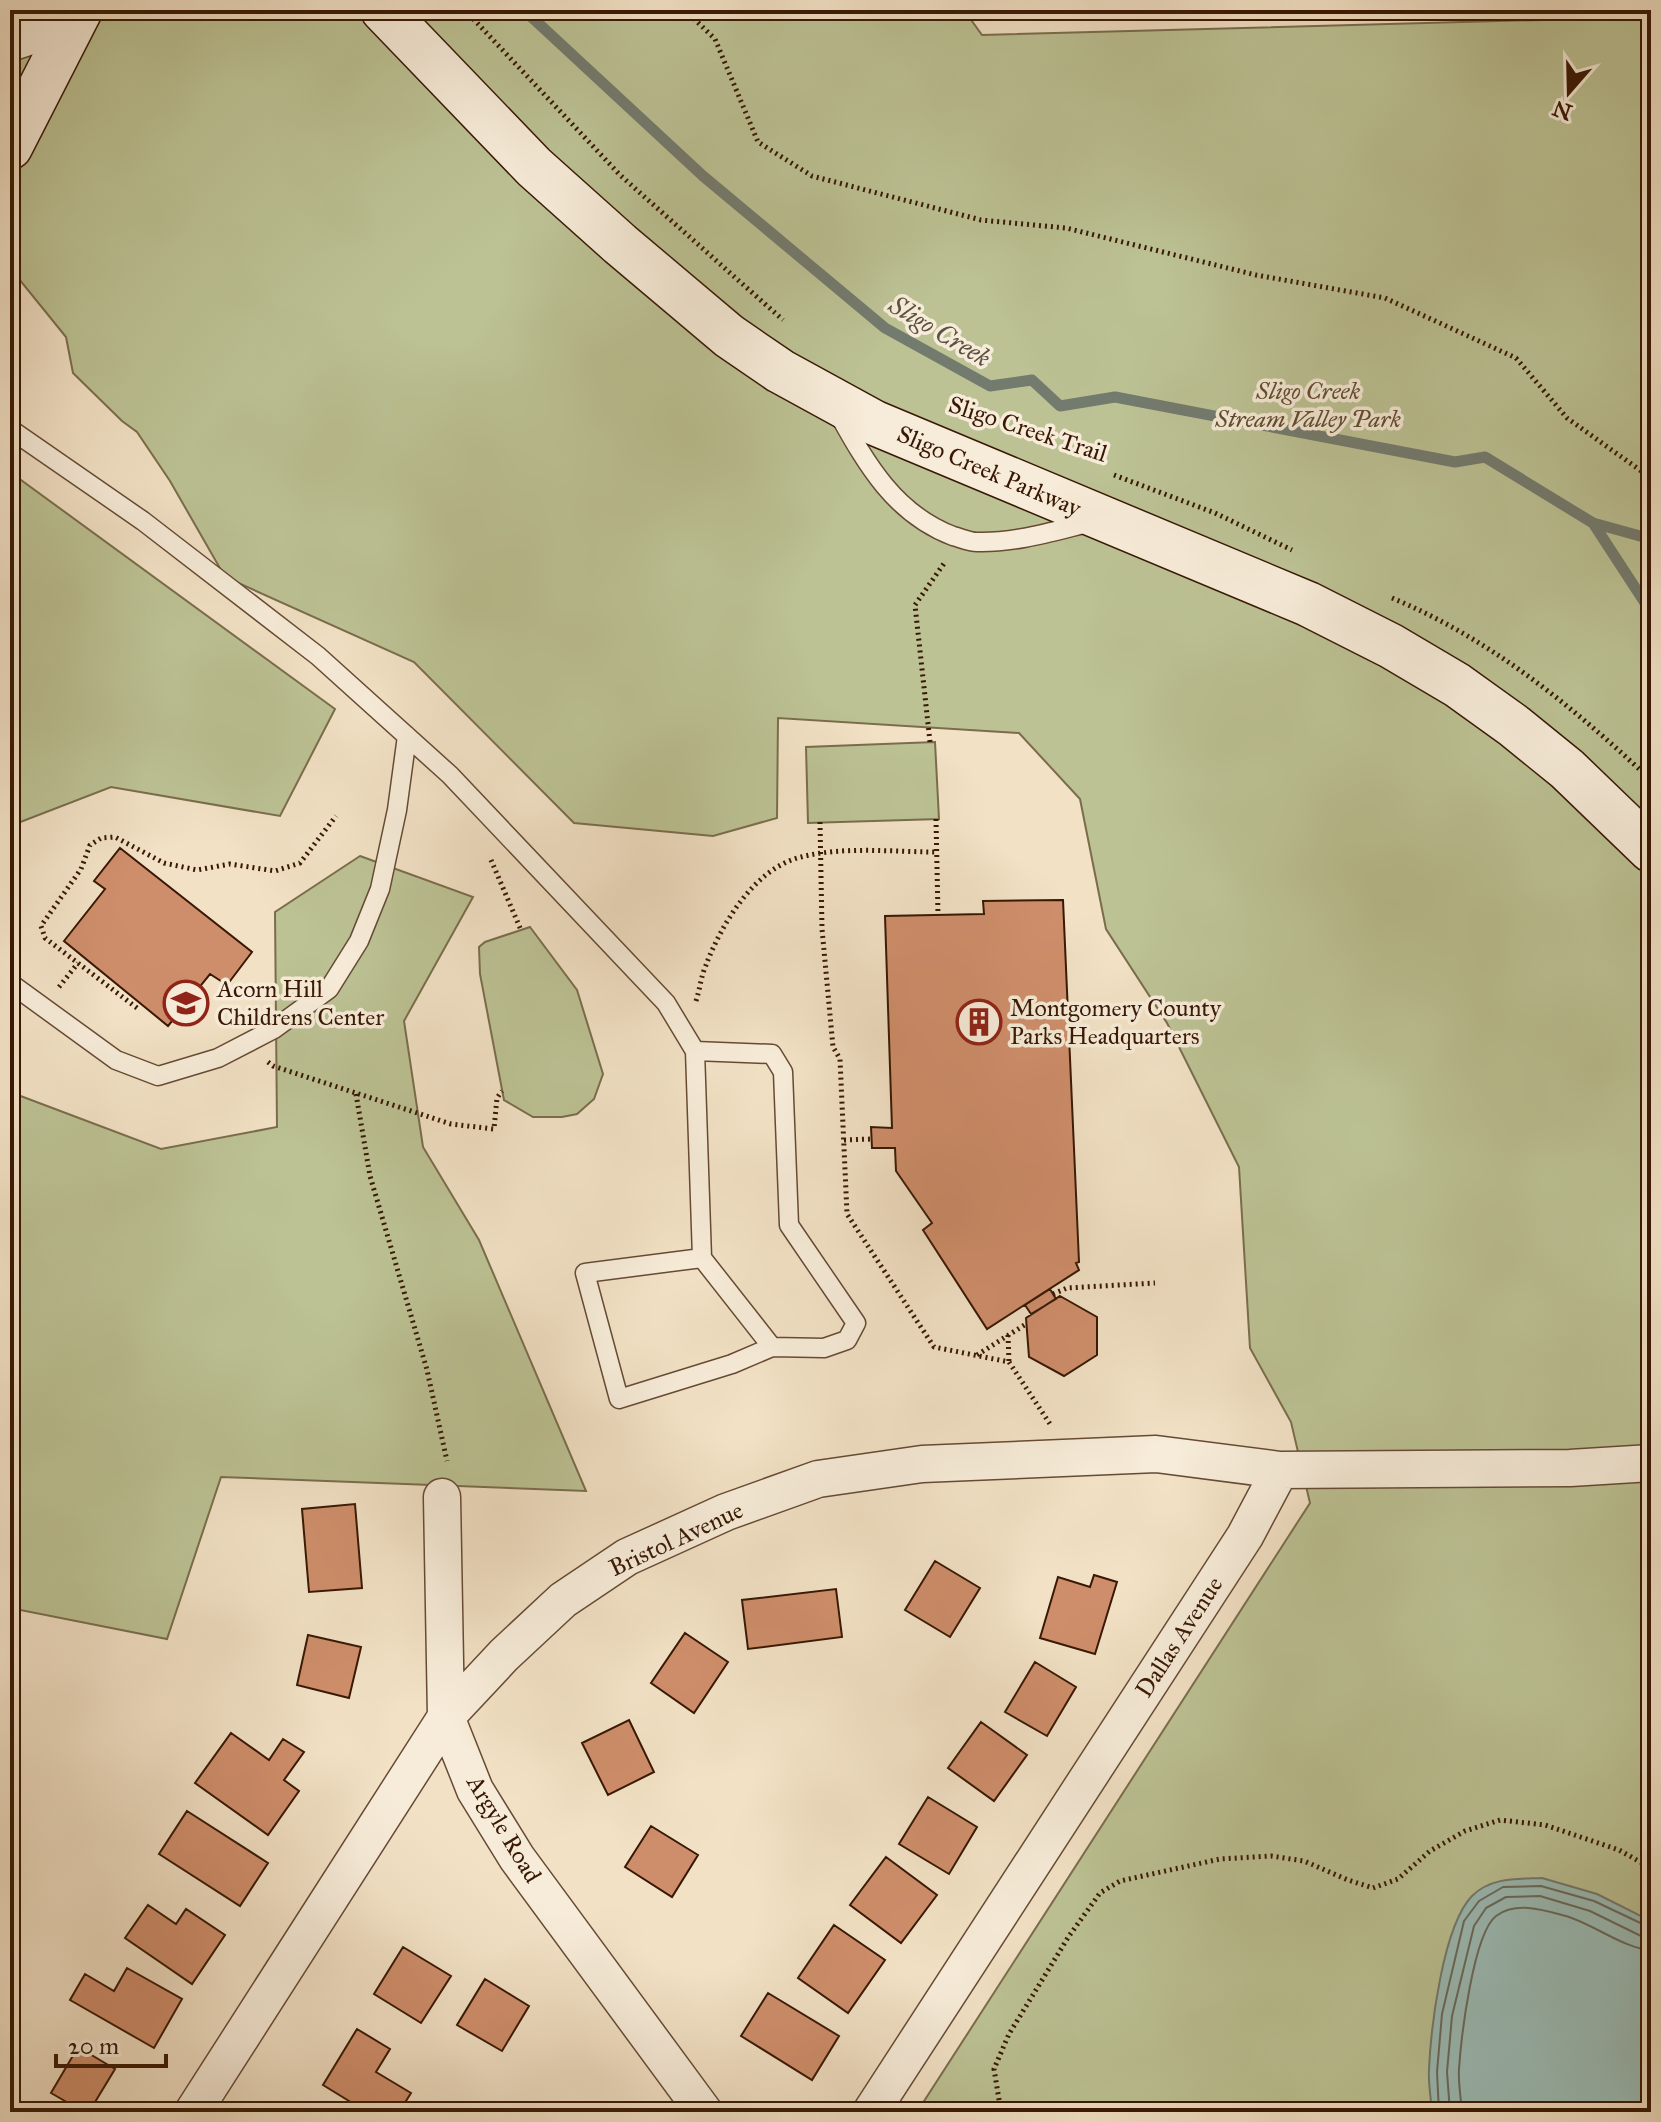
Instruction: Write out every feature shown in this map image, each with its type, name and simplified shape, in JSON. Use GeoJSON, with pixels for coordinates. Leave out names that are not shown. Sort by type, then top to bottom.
{"type":"FeatureCollection","features":[{"type":"Feature","properties":{"kind":"street","name":"Sligo Creek Parkway"},"geometry":{"type":"LineString","coordinates":[[383,10],[534,167],[729,336],[831,401],[875,423],[1308,604],[1391,646],[1457,685],[1567,769],[1651,850]]}},
{"type":"Feature","properties":{"kind":"street"},"geometry":{"type":"LineString","coordinates":[[10,43],[76,17]]}},
{"type":"Feature","properties":{"kind":"street"},"geometry":{"type":"LineString","coordinates":[[10,147],[76,17]]}},
{"type":"Feature","properties":{"kind":"street","name":"Bristol Avenue"},"geometry":{"type":"LineString","coordinates":[[193,2112],[446,1717],[504,1655],[563,1600],[627,1557],[726,1512],[818,1479],[922,1464],[1156,1454],[1280,1470]]}},
{"type":"Feature","properties":{"kind":"street"},"geometry":{"type":"LineString","coordinates":[[1280,1470],[1570,1468],[1651,1463]]}},
{"type":"Feature","properties":{"kind":"street","name":"Dallas Avenue"},"geometry":{"type":"LineString","coordinates":[[871,2112],[1245,1536],[1280,1470]]}},
{"type":"Feature","properties":{"kind":"street","name":"Argyle Road"},"geometry":{"type":"LineString","coordinates":[[442,1497],[446,1717],[475,1790],[517,1858],[704,2112]]}},
{"type":"Feature","properties":{"kind":"lane"},"geometry":{"type":"LineString","coordinates":[[831,401],[856,445],[897,503],[935,529],[973,543],[1015,541],[1105,519]]}},
{"type":"Feature","properties":{"kind":"lane"},"geometry":{"type":"LineString","coordinates":[[10,429],[143,521],[306,646],[450,775],[666,1003],[695,1051],[702,1258],[772,1347]]}},
{"type":"Feature","properties":{"kind":"lane"},"geometry":{"type":"LineString","coordinates":[[10,983],[116,1060],[158,1076],[218,1058],[274,1029],[329,989],[359,941],[380,889],[397,810],[407,736]]}},
{"type":"Feature","properties":{"kind":"lane"},"geometry":{"type":"LineString","coordinates":[[695,1051],[772,1054],[783,1072],[789,1225],[856,1323],[847,1340],[824,1348],[772,1347],[732,1364],[619,1399],[585,1273],[702,1258]]}},
{"type":"Feature","properties":{"kind":"path"},"geometry":{"type":"LineString","coordinates":[[465,10],[620,175],[788,324]]}},
{"type":"Feature","properties":{"kind":"path"},"geometry":{"type":"LineString","coordinates":[[685,10],[715,39],[758,142],[812,176],[981,220],[1066,228],[1256,275],[1385,298],[1516,358],[1567,418],[1651,478]]}},
{"type":"Feature","properties":{"kind":"path","name":"Sligo Creek Trail"},"geometry":{"type":"LineString","coordinates":[[1101,471],[1215,513],[1295,551]]}},
{"type":"Feature","properties":{"kind":"path"},"geometry":{"type":"LineString","coordinates":[[930,742],[915,605],[961,538]]}},
{"type":"Feature","properties":{"kind":"path"},"geometry":{"type":"LineString","coordinates":[[1381,593],[1432,614],[1471,635],[1579,714],[1651,780]]}},
{"type":"Feature","properties":{"kind":"path"},"geometry":{"type":"LineString","coordinates":[[137,1008],[45,938],[41,926],[81,869],[90,845],[101,838],[115,837],[128,841],[164,863],[197,870],[230,864],[275,871],[300,863],[336,816]]}},
{"type":"Feature","properties":{"kind":"path"},"geometry":{"type":"LineString","coordinates":[[936,819],[938,915]]}},
{"type":"Feature","properties":{"kind":"path"},"geometry":{"type":"LineString","coordinates":[[820,822],[822,929],[833,1047],[840,1059],[847,1214],[934,1347],[1009,1362]]}},
{"type":"Feature","properties":{"kind":"path"},"geometry":{"type":"LineString","coordinates":[[678,1023],[692,1011],[705,966],[726,926],[745,896],[773,869],[799,857],[822,854],[937,852]]}},
{"type":"Feature","properties":{"kind":"path"},"geometry":{"type":"LineString","coordinates":[[245,1044],[273,1066],[451,1124],[494,1129],[497,1098],[502,1091]]}},
{"type":"Feature","properties":{"kind":"path"},"geometry":{"type":"LineString","coordinates":[[356,1094],[370,1176],[427,1370],[454,1501],[442,1497]]}},
{"type":"Feature","properties":{"kind":"path"},"geometry":{"type":"LineString","coordinates":[[844,1140],[872,1139]]}},
{"type":"Feature","properties":{"kind":"path"},"geometry":{"type":"LineString","coordinates":[[1053,1294],[1067,1288],[1155,1283]]}},
{"type":"Feature","properties":{"kind":"path"},"geometry":{"type":"LineString","coordinates":[[976,1355],[1026,1324]]}},
{"type":"Feature","properties":{"kind":"path"},"geometry":{"type":"LineString","coordinates":[[1008,1335],[1009,1362],[1049,1421],[1053,1457]]}},
{"type":"Feature","properties":{"kind":"path"},"geometry":{"type":"LineString","coordinates":[[1001,2112],[994,2069],[1009,2034],[1069,1936],[1100,1893],[1120,1881],[1220,1859],[1271,1856],[1304,1861],[1373,1888],[1398,1879],[1430,1851],[1465,1831],[1500,1820],[1545,1825],[1619,1850],[1651,1868]]}},
{"type":"Feature","properties":{"kind":"green space","name":"Sligo Creek Stream Valley Park"},"geometry":{"type":"Polygon","coordinates":[[[10,10],[964,10],[982,35],[1651,17],[1651,2112],[917,2112],[1310,1503],[1291,1422],[1250,1348],[1239,1167],[1167,1023],[1106,929],[1080,799],[1019,733],[778,718],[777,818],[713,836],[574,823],[414,662],[225,577],[170,481],[137,432],[73,373],[66,337],[10,268],[10,10]]]}},
{"type":"Feature","properties":{"kind":"green space"},"geometry":{"type":"Polygon","coordinates":[[[10,472],[335,709],[280,816],[111,787],[10,826],[10,472]]]}},
{"type":"Feature","properties":{"kind":"green space"},"geometry":{"type":"Polygon","coordinates":[[[935,742],[939,819],[808,823],[806,747],[935,742]]]}},
{"type":"Feature","properties":{"kind":"green space"},"geometry":{"type":"Polygon","coordinates":[[[360,856],[473,897],[404,1021],[423,1147],[479,1240],[586,1491],[221,1477],[167,1639],[10,1608],[10,1092],[161,1149],[277,1127],[275,912],[360,856]]]}},
{"type":"Feature","properties":{"kind":"green space"},"geometry":{"type":"Polygon","coordinates":[[[530,927],[577,990],[603,1074],[594,1099],[577,1114],[533,1117],[504,1100],[480,974],[479,947],[485,942],[530,927]]]}},
{"type":"Feature","properties":{"kind":"water"},"geometry":{"type":"Polygon","coordinates":[[[1542,1878],[1597,1894],[1651,1921],[1651,2112],[1432,2112],[1429,2074],[1436,2003],[1446,1953],[1462,1910],[1472,1896],[1487,1885],[1505,1880],[1542,1878]]]}},
{"type":"Feature","properties":{"kind":"building"},"geometry":{"type":"Polygon","coordinates":[[[1215,10],[1241,10],[1242,17],[1215,19],[1215,10]]]}},
{"type":"Feature","properties":{"kind":"building"},"geometry":{"type":"Polygon","coordinates":[[[120,848],[252,952],[227,985],[210,974],[168,1026],[64,941],[105,889],[94,881],[120,848]]]}},
{"type":"Feature","properties":{"kind":"building","name":"Montgomery County Parks Headquarters"},"geometry":{"type":"Polygon","coordinates":[[[1063,900],[1079,1262],[1076,1263],[1079,1270],[987,1329],[923,1230],[932,1223],[896,1171],[895,1148],[872,1148],[871,1127],[892,1128],[885,916],[984,914],[983,901],[1063,900]]]}},
{"type":"Feature","properties":{"kind":"building"},"geometry":{"type":"Polygon","coordinates":[[[1050,1289],[1056,1299],[1031,1314],[1025,1305],[1050,1289]]]}},
{"type":"Feature","properties":{"kind":"building"},"geometry":{"type":"Polygon","coordinates":[[[1060,1296],[1097,1317],[1097,1355],[1064,1376],[1029,1357],[1026,1318],[1060,1296]]]}},
{"type":"Feature","properties":{"kind":"building"},"geometry":{"type":"Polygon","coordinates":[[[355,1504],[362,1588],[309,1592],[302,1509],[355,1504]]]}},
{"type":"Feature","properties":{"kind":"building"},"geometry":{"type":"Polygon","coordinates":[[[935,1561],[980,1588],[950,1637],[905,1610],[935,1561]]]}},
{"type":"Feature","properties":{"kind":"building"},"geometry":{"type":"Polygon","coordinates":[[[1094,1575],[1117,1582],[1095,1654],[1040,1638],[1058,1577],[1090,1587],[1094,1575]]]}},
{"type":"Feature","properties":{"kind":"building"},"geometry":{"type":"Polygon","coordinates":[[[836,1589],[842,1637],[748,1649],[742,1600],[836,1589]]]}},
{"type":"Feature","properties":{"kind":"building"},"geometry":{"type":"Polygon","coordinates":[[[685,1633],[728,1662],[694,1713],[651,1683],[685,1633]]]}},
{"type":"Feature","properties":{"kind":"building"},"geometry":{"type":"Polygon","coordinates":[[[308,1635],[361,1647],[349,1698],[297,1685],[308,1635]]]}},
{"type":"Feature","properties":{"kind":"building"},"geometry":{"type":"Polygon","coordinates":[[[1035,1662],[1076,1687],[1047,1736],[1005,1712],[1035,1662]]]}},
{"type":"Feature","properties":{"kind":"building"},"geometry":{"type":"Polygon","coordinates":[[[629,1720],[654,1772],[608,1795],[582,1743],[629,1720]]]}},
{"type":"Feature","properties":{"kind":"building"},"geometry":{"type":"Polygon","coordinates":[[[981,1722],[1027,1755],[994,1801],[948,1768],[981,1722]]]}},
{"type":"Feature","properties":{"kind":"building"},"geometry":{"type":"Polygon","coordinates":[[[231,1733],[269,1760],[283,1739],[304,1752],[284,1780],[299,1791],[268,1835],[195,1783],[231,1733]]]}},
{"type":"Feature","properties":{"kind":"building"},"geometry":{"type":"Polygon","coordinates":[[[928,1797],[977,1827],[949,1874],[899,1844],[928,1797]]]}},
{"type":"Feature","properties":{"kind":"building"},"geometry":{"type":"Polygon","coordinates":[[[187,1811],[268,1863],[240,1906],[159,1854],[187,1811]]]}},
{"type":"Feature","properties":{"kind":"building"},"geometry":{"type":"Polygon","coordinates":[[[651,1826],[698,1855],[672,1897],[625,1867],[651,1826]]]}},
{"type":"Feature","properties":{"kind":"building"},"geometry":{"type":"Polygon","coordinates":[[[886,1857],[937,1895],[901,1943],[850,1905],[886,1857]]]}},
{"type":"Feature","properties":{"kind":"building"},"geometry":{"type":"Polygon","coordinates":[[[148,1905],[176,1924],[186,1909],[225,1935],[192,1984],[125,1938],[148,1905]]]}},
{"type":"Feature","properties":{"kind":"building"},"geometry":{"type":"Polygon","coordinates":[[[834,1925],[885,1960],[848,2013],[798,1978],[834,1925]]]}},
{"type":"Feature","properties":{"kind":"building"},"geometry":{"type":"Polygon","coordinates":[[[403,1947],[451,1976],[421,2023],[374,1994],[403,1947]]]}},
{"type":"Feature","properties":{"kind":"building"},"geometry":{"type":"Polygon","coordinates":[[[127,1968],[182,1999],[154,2048],[70,2000],[85,1974],[114,1991],[127,1968]]]}},
{"type":"Feature","properties":{"kind":"building"},"geometry":{"type":"Polygon","coordinates":[[[485,1979],[529,2006],[502,2051],[457,2025],[485,1979]]]}},
{"type":"Feature","properties":{"kind":"building"},"geometry":{"type":"Polygon","coordinates":[[[768,1993],[839,2036],[812,2080],[741,2036],[768,1993]]]}},
{"type":"Feature","properties":{"kind":"building"},"geometry":{"type":"Polygon","coordinates":[[[357,2029],[390,2049],[376,2072],[411,2093],[399,2112],[367,2112],[323,2085],[357,2029]]]}},
{"type":"Feature","properties":{"kind":"building"},"geometry":{"type":"Polygon","coordinates":[[[78,2047],[115,2069],[89,2112],[51,2093],[78,2047]]]}},
{"type":"Feature","properties":{"kind":"waterway","name":"Sligo Creek"},"geometry":{"type":"LineString","coordinates":[[524,10],[703,176],[885,328],[990,386],[1032,380],[1060,406],[1115,397],[1455,462],[1485,457],[1593,523],[1651,612]]}},
{"type":"Feature","properties":{"kind":"waterway"},"geometry":{"type":"LineString","coordinates":[[1593,523],[1651,539]]}},
{"type":"Feature","properties":{"kind":"place","name":"Acorn Hill Childrens Center"},"geometry":{"type":"Point","coordinates":[186,1003]}},
{"type":"Feature","properties":{"kind":"place","name":"Montgomery County Parks Headquarters"},"geometry":{"type":"Point","coordinates":[979,1022]}}]}
